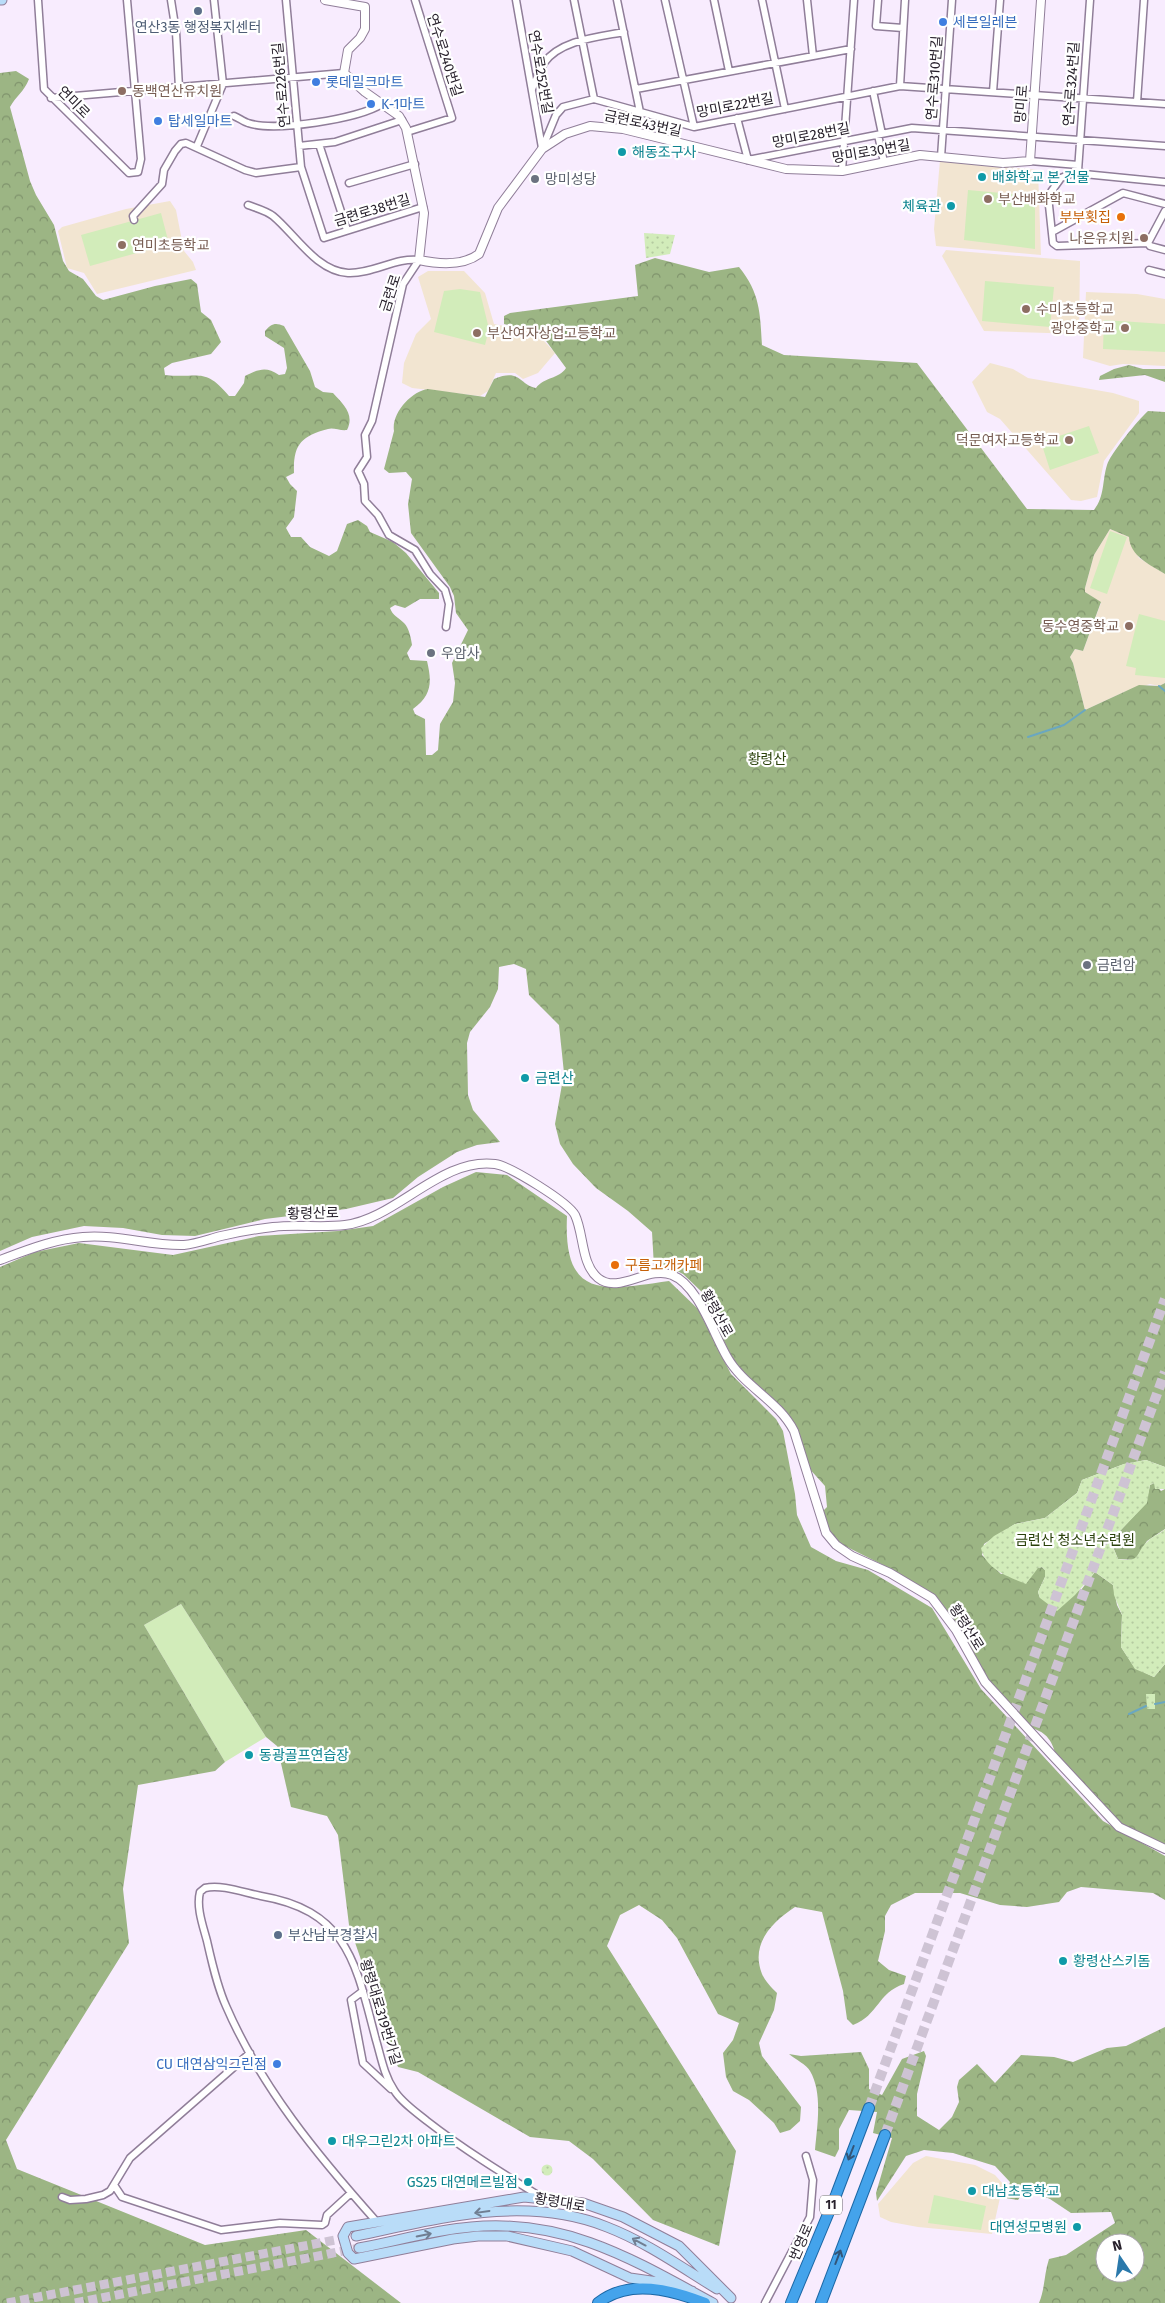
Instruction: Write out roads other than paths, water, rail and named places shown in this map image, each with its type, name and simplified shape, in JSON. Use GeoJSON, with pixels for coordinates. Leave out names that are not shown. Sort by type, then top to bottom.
{"type":"FeatureCollection","features":[{"type":"Feature","properties":{"kind":"highway","name":"번영로"},"geometry":{"type":"LineString","coordinates":[[791,2302],[836,2195],[868,2108]]}},
{"type":"Feature","properties":{"kind":"highway","name":"11"},"geometry":{"type":"LineString","coordinates":[[821,2303],[885,2135]]}},
{"type":"Feature","properties":{"kind":"highway"},"geometry":{"type":"LineString","coordinates":[[598,2303],[611,2294],[644,2288],[674,2292],[705,2303]]}},
{"type":"Feature","properties":{"kind":"main road"},"geometry":{"type":"LineString","coordinates":[[692,2291],[664,2283],[630,2278],[572,2251],[507,2236],[478,2236],[453,2239],[354,2259],[350,2257],[345,2244],[345,2230],[348,2227],[376,2221],[503,2199],[541,2197],[584,2203],[605,2209],[649,2229],[679,2246],[732,2298]]}},
{"type":"Feature","properties":{"kind":"main road","name":"황령대로"},"geometry":{"type":"LineString","coordinates":[[356,2236],[478,2212],[512,2209],[535,2210],[588,2220],[607,2227],[666,2258],[740,2303]]}},
{"type":"Feature","properties":{"kind":"main road"},"geometry":{"type":"LineString","coordinates":[[360,2248],[472,2227],[515,2227],[574,2236],[600,2244],[636,2261],[713,2303]]}},
{"type":"Feature","properties":{"kind":"main road"},"geometry":{"type":"LineString","coordinates":[[666,2258],[679,2256],[679,2246]]}},
{"type":"Feature","properties":{"kind":"main road"},"geometry":{"type":"LineString","coordinates":[[630,2278],[637,2276],[640,2270],[636,2261]]}},
{"type":"Feature","properties":{"kind":"street","name":"연미로"},"geometry":{"type":"LineString","coordinates":[[38,0],[44,89],[129,173],[138,172],[141,159],[135,91]]}},
{"type":"Feature","properties":{"kind":"street"},"geometry":{"type":"LineString","coordinates":[[127,0],[135,91]]}},
{"type":"Feature","properties":{"kind":"street"},"geometry":{"type":"LineString","coordinates":[[171,0],[176,32],[179,88]]}},
{"type":"Feature","properties":{"kind":"street"},"geometry":{"type":"LineString","coordinates":[[197,146],[223,84],[214,0]]}},
{"type":"Feature","properties":{"kind":"street","name":"연수로226번길"},"geometry":{"type":"LineString","coordinates":[[286,0],[301,167]]}},
{"type":"Feature","properties":{"kind":"street"},"geometry":{"type":"LineString","coordinates":[[51,98],[344,73],[348,50],[360,38],[365,29],[364,3],[325,0]]}},
{"type":"Feature","properties":{"kind":"street","name":"연수로240번길"},"geometry":{"type":"LineString","coordinates":[[407,132],[452,118],[414,0]]}},
{"type":"Feature","properties":{"kind":"street","name":"연수로252번길"},"geometry":{"type":"LineString","coordinates":[[516,0],[542,149]]}},
{"type":"Feature","properties":{"kind":"street"},"geometry":{"type":"LineString","coordinates":[[542,149],[556,115],[563,107],[594,99],[574,0]]}},
{"type":"Feature","properties":{"kind":"street"},"geometry":{"type":"LineString","coordinates":[[617,0],[640,112]]}},
{"type":"Feature","properties":{"kind":"street"},"geometry":{"type":"LineString","coordinates":[[665,0],[694,127]]}},
{"type":"Feature","properties":{"kind":"street"},"geometry":{"type":"LineString","coordinates":[[714,0],[729,71]]}},
{"type":"Feature","properties":{"kind":"street"},"geometry":{"type":"LineString","coordinates":[[762,0],[785,109]]}},
{"type":"Feature","properties":{"kind":"street"},"geometry":{"type":"LineString","coordinates":[[807,0],[813,56]]}},
{"type":"Feature","properties":{"kind":"street"},"geometry":{"type":"LineString","coordinates":[[842,172],[854,0]]}},
{"type":"Feature","properties":{"kind":"street"},"geometry":{"type":"LineString","coordinates":[[878,0],[876,26],[903,28]]}},
{"type":"Feature","properties":{"kind":"street"},"geometry":{"type":"LineString","coordinates":[[900,86],[905,0]]}},
{"type":"Feature","properties":{"kind":"street","name":"연수로310번길"},"geometry":{"type":"LineString","coordinates":[[941,157],[952,0]]}},
{"type":"Feature","properties":{"kind":"street"},"geometry":{"type":"LineString","coordinates":[[993,92],[1000,0]]}},
{"type":"Feature","properties":{"kind":"street","name":"망미로"},"geometry":{"type":"LineString","coordinates":[[1030,161],[1041,0]]}},
{"type":"Feature","properties":{"kind":"street","name":"연수로324번길"},"geometry":{"type":"LineString","coordinates":[[1078,168],[1090,0]]}},
{"type":"Feature","properties":{"kind":"street"},"geometry":{"type":"LineString","coordinates":[[1137,102],[1144,0]]}},
{"type":"Feature","properties":{"kind":"street"},"geometry":{"type":"LineString","coordinates":[[532,90],[545,62],[562,49],[582,40],[624,32]]}},
{"type":"Feature","properties":{"kind":"street"},"geometry":{"type":"LineString","coordinates":[[636,89],[851,49]]}},
{"type":"Feature","properties":{"kind":"street","name":"금련로"},"geometry":{"type":"LineString","coordinates":[[344,73],[402,120],[415,164],[424,221],[419,260],[403,284],[372,420],[365,435],[367,457],[358,471],[364,484],[365,501],[378,515],[389,536],[415,550],[430,574],[445,590],[449,604],[446,627]]}},
{"type":"Feature","properties":{"kind":"street","name":"망미로22번길"},"geometry":{"type":"LineString","coordinates":[[594,99],[694,127],[900,86],[1165,104]]}},
{"type":"Feature","properties":{"kind":"street"},"geometry":{"type":"LineString","coordinates":[[873,91],[884,162]]}},
{"type":"Feature","properties":{"kind":"street"},"geometry":{"type":"LineString","coordinates":[[234,116],[248,123],[267,126],[328,122],[375,108],[382,104]]}},
{"type":"Feature","properties":{"kind":"street"},"geometry":{"type":"LineString","coordinates":[[737,118],[748,160]]}},
{"type":"Feature","properties":{"kind":"street"},"geometry":{"type":"LineString","coordinates":[[300,146],[336,142],[402,120]]}},
{"type":"Feature","properties":{"kind":"street","name":"금련로43번길"},"geometry":{"type":"LineString","coordinates":[[419,260],[433,263],[458,262],[472,259],[479,254],[498,208],[542,149],[578,128],[612,126],[748,160]]}},
{"type":"Feature","properties":{"kind":"street","name":"망미로28번길"},"geometry":{"type":"LineString","coordinates":[[748,160],[912,128],[1032,135],[1165,146]]}},
{"type":"Feature","properties":{"kind":"street"},"geometry":{"type":"LineString","coordinates":[[134,220],[133,216],[162,184],[164,170],[175,151],[182,144],[186,143],[197,146],[245,170],[256,173],[301,167]]}},
{"type":"Feature","properties":{"kind":"street"},"geometry":{"type":"LineString","coordinates":[[319,144],[347,230]]}},
{"type":"Feature","properties":{"kind":"street","name":"망미로30번길"},"geometry":{"type":"LineString","coordinates":[[748,160],[786,169],[842,172],[920,155],[1003,162],[1030,161]]}},
{"type":"Feature","properties":{"kind":"street"},"geometry":{"type":"LineString","coordinates":[[1030,161],[1078,168],[1084,174],[1165,182]]}},
{"type":"Feature","properties":{"kind":"street"},"geometry":{"type":"LineString","coordinates":[[349,183],[415,164]]}},
{"type":"Feature","properties":{"kind":"street","name":"금련로38번길"},"geometry":{"type":"LineString","coordinates":[[301,167],[324,238],[423,207]]}},
{"type":"Feature","properties":{"kind":"street"},"geometry":{"type":"LineString","coordinates":[[1078,168],[1061,178],[1048,196],[1053,243],[1057,246],[1148,243],[1150,246],[1165,250]]}},
{"type":"Feature","properties":{"kind":"street"},"geometry":{"type":"LineString","coordinates":[[1052,232],[1123,193],[1165,204]]}},
{"type":"Feature","properties":{"kind":"street"},"geometry":{"type":"LineString","coordinates":[[248,205],[272,215],[306,250],[337,271],[349,273],[371,271],[409,259],[419,260]]}},
{"type":"Feature","properties":{"kind":"street"},"geometry":{"type":"LineString","coordinates":[[1148,243],[1165,211]]}},
{"type":"Feature","properties":{"kind":"street"},"geometry":{"type":"LineString","coordinates":[[1149,270],[1165,274]]}},
{"type":"Feature","properties":{"kind":"street","name":"황령산로"},"geometry":{"type":"LineString","coordinates":[[0,1260],[49,1242],[84,1236],[160,1245],[187,1245],[235,1233],[275,1227],[346,1225],[368,1219],[463,1168],[496,1164],[512,1171],[566,1204],[575,1216],[595,1276],[605,1283],[617,1283],[656,1273],[669,1273],[681,1279],[696,1297],[728,1359],[746,1381],[778,1407],[788,1419],[794,1431],[826,1533],[831,1539],[852,1556],[890,1573],[932,1598],[956,1630],[985,1682],[1050,1753],[1119,1827],[1165,1849]]}},
{"type":"Feature","properties":{"kind":"street","name":"황령대로319번가길"},"geometry":{"type":"LineString","coordinates":[[376,2221],[324,2163],[267,2082],[226,2008],[215,1974],[199,1906],[200,1892],[205,1888],[211,1887],[285,1900],[303,1908],[340,1937],[348,1950],[363,1991],[383,2066],[394,2091],[415,2111],[463,2149],[541,2197]]}},
{"type":"Feature","properties":{"kind":"street"},"geometry":{"type":"LineString","coordinates":[[363,1991],[351,2000],[363,2063],[394,2091]]}},
{"type":"Feature","properties":{"kind":"street"},"geometry":{"type":"LineString","coordinates":[[62,2197],[70,2200],[103,2195],[114,2185],[130,2158],[250,2053]]}},
{"type":"Feature","properties":{"kind":"street"},"geometry":{"type":"LineString","coordinates":[[765,2303],[810,2218],[813,2180],[806,2156]]}},
{"type":"Feature","properties":{"kind":"street"},"geometry":{"type":"LineString","coordinates":[[114,2185],[122,2197],[221,2230],[280,2223],[322,2225],[325,2223],[327,2215],[351,2193]]}},
{"type":"Feature","properties":{"kind":"waterway"},"geometry":{"type":"LineString","coordinates":[[1159,686],[1165,691]]}},
{"type":"Feature","properties":{"kind":"waterway"},"geometry":{"type":"LineString","coordinates":[[1028,737],[1064,725],[1085,710]]}},
{"type":"Feature","properties":{"kind":"waterway"},"geometry":{"type":"LineString","coordinates":[[1155,1704],[1165,1702]]}},
{"type":"Feature","properties":{"kind":"waterway"},"geometry":{"type":"LineString","coordinates":[[1129,1714],[1146,1706]]}},
{"type":"Feature","properties":{"kind":"tunnel"},"geometry":{"type":"LineString","coordinates":[[869,2108],[1165,1299]]}},
{"type":"Feature","properties":{"kind":"tunnel"},"geometry":{"type":"LineString","coordinates":[[885,2135],[1165,1372]]}},
{"type":"Feature","properties":{"kind":"tunnel"},"geometry":{"type":"LineString","coordinates":[[7,2303],[356,2236]]}},
{"type":"Feature","properties":{"kind":"tunnel"},"geometry":{"type":"LineString","coordinates":[[75,2303],[359,2248]]}},
{"type":"Feature","properties":{"kind":"place","name":"연산3동 행정복지센터"},"geometry":{"type":"Point","coordinates":[198,11]}},
{"type":"Feature","properties":{"kind":"place","name":"세븐일레븐"},"geometry":{"type":"Point","coordinates":[943,22]}},
{"type":"Feature","properties":{"kind":"place","name":"롯데밀크마트"},"geometry":{"type":"Point","coordinates":[316,82]}},
{"type":"Feature","properties":{"kind":"place","name":"동백연산유치원"},"geometry":{"type":"Point","coordinates":[122,91]}},
{"type":"Feature","properties":{"kind":"place","name":"K-1마트"},"geometry":{"type":"Point","coordinates":[371,104]}},
{"type":"Feature","properties":{"kind":"place","name":"탑세일마트"},"geometry":{"type":"Point","coordinates":[158,121]}},
{"type":"Feature","properties":{"kind":"place","name":"해동조구사"},"geometry":{"type":"Point","coordinates":[622,152]}},
{"type":"Feature","properties":{"kind":"place","name":"배화학교 본 건물"},"geometry":{"type":"Point","coordinates":[982,177]}},
{"type":"Feature","properties":{"kind":"place","name":"망미성당"},"geometry":{"type":"Point","coordinates":[535,179]}},
{"type":"Feature","properties":{"kind":"place","name":"부산배화학교"},"geometry":{"type":"Point","coordinates":[988,199]}},
{"type":"Feature","properties":{"kind":"place","name":"체육관"},"geometry":{"type":"Point","coordinates":[951,206]}},
{"type":"Feature","properties":{"kind":"place","name":"부부횟집"},"geometry":{"type":"Point","coordinates":[1121,217]}},
{"type":"Feature","properties":{"kind":"place","name":"나은유치원"},"geometry":{"type":"Point","coordinates":[1144,238]}},
{"type":"Feature","properties":{"kind":"place","name":"연미초등학교"},"geometry":{"type":"Point","coordinates":[122,245]}},
{"type":"Feature","properties":{"kind":"place","name":"수미초등학교"},"geometry":{"type":"Point","coordinates":[1026,309]}},
{"type":"Feature","properties":{"kind":"place","name":"광안중학교"},"geometry":{"type":"Point","coordinates":[1125,328]}},
{"type":"Feature","properties":{"kind":"place","name":"부산여자상업고등학교"},"geometry":{"type":"Point","coordinates":[477,333]}},
{"type":"Feature","properties":{"kind":"place","name":"덕문여자고등학교"},"geometry":{"type":"Point","coordinates":[1069,440]}},
{"type":"Feature","properties":{"kind":"place","name":"동수영중학교"},"geometry":{"type":"Point","coordinates":[1129,626]}},
{"type":"Feature","properties":{"kind":"place","name":"우암사"},"geometry":{"type":"Point","coordinates":[431,653]}},
{"type":"Feature","properties":{"kind":"place","name":"금련암"},"geometry":{"type":"Point","coordinates":[1087,965]}},
{"type":"Feature","properties":{"kind":"place","name":"금련산"},"geometry":{"type":"Point","coordinates":[525,1078]}},
{"type":"Feature","properties":{"kind":"place","name":"구름고개카페"},"geometry":{"type":"Point","coordinates":[615,1265]}},
{"type":"Feature","properties":{"kind":"place","name":"동광골프연습장"},"geometry":{"type":"Point","coordinates":[249,1755]}},
{"type":"Feature","properties":{"kind":"place","name":"부산남부경찰서"},"geometry":{"type":"Point","coordinates":[278,1935]}},
{"type":"Feature","properties":{"kind":"place","name":"황령산스키돔"},"geometry":{"type":"Point","coordinates":[1063,1961]}},
{"type":"Feature","properties":{"kind":"place","name":"CU 대연삼익그린점"},"geometry":{"type":"Point","coordinates":[277,2064]}},
{"type":"Feature","properties":{"kind":"place","name":"대우그린2차 아파트"},"geometry":{"type":"Point","coordinates":[332,2141]}},
{"type":"Feature","properties":{"kind":"place","name":"GS25 대연메르빌점"},"geometry":{"type":"Point","coordinates":[528,2182]}},
{"type":"Feature","properties":{"kind":"place","name":"대남초등학교"},"geometry":{"type":"Point","coordinates":[972,2191]}},
{"type":"Feature","properties":{"kind":"place","name":"대연성모병원"},"geometry":{"type":"Point","coordinates":[1077,2227]}},
{"type":"Feature","properties":{"kind":"park label","name":"황령산"},"geometry":{"type":"Point","coordinates":[767,759]}},
{"type":"Feature","properties":{"kind":"park label","name":"금련산 청소년수련원"},"geometry":{"type":"Point","coordinates":[1075,1540]}}]}
